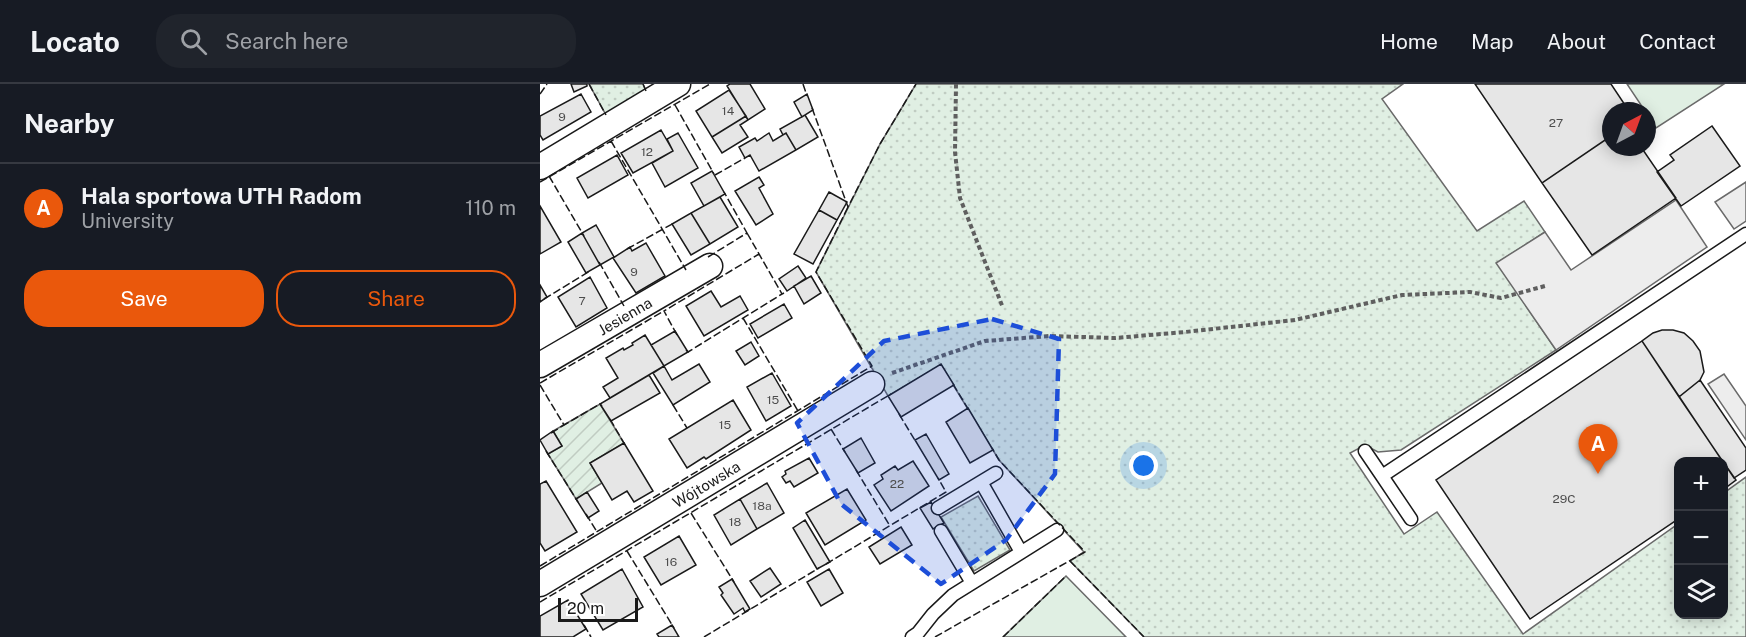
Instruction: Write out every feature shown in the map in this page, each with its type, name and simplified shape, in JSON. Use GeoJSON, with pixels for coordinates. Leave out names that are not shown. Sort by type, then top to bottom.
{"type":"FeatureCollection","features":[{"type":"Feature","properties":{"kind":"street"},"geometry":{"type":"LineString","coordinates":[[540,167],[678,84]]}},
{"type":"Feature","properties":{"kind":"street","name":"Jesienna"},"geometry":{"type":"LineString","coordinates":[[540,365],[710,266]]}},
{"type":"Feature","properties":{"kind":"street","name":"Wójtowska"},"geometry":{"type":"LineString","coordinates":[[540,584],[872,384]]}},
{"type":"Feature","properties":{"kind":"lane"},"geometry":{"type":"LineString","coordinates":[[1382,476],[1746,234]]}},
{"type":"Feature","properties":{"kind":"lane"},"geometry":{"type":"LineString","coordinates":[[1365,451],[1411,519]]}},
{"type":"Feature","properties":{"kind":"lane"},"geometry":{"type":"LineString","coordinates":[[938,508],[996,473]]}},
{"type":"Feature","properties":{"kind":"lane"},"geometry":{"type":"LineString","coordinates":[[981,482],[1021,552]]}},
{"type":"Feature","properties":{"kind":"lane"},"geometry":{"type":"LineString","coordinates":[[912,637],[953,595],[1057,530]]}},
{"type":"Feature","properties":{"kind":"lane"},"geometry":{"type":"LineString","coordinates":[[941,531],[972,583]]}},
{"type":"Feature","properties":{"kind":"path"},"geometry":{"type":"LineString","coordinates":[[956,84],[954,152],[960,198],[1004,308]]}},
{"type":"Feature","properties":{"kind":"path"},"geometry":{"type":"LineString","coordinates":[[872,384],[898,369],[985,341],[1050,336],[1115,338],[1185,332],[1295,320],[1402,295],[1470,292],[1501,298],[1545,286]]}},
{"type":"Feature","properties":{"kind":"highlighted area"},"geometry":{"type":"Polygon","coordinates":[[[992,319],[1059,339],[1055,474],[1006,540],[941,584],[841,504],[797,423],[884,341],[992,319]]]}},
{"type":"Feature","properties":{"kind":"green space"},"geometry":{"type":"Polygon","coordinates":[[[589,84],[643,84],[646,91],[606,115],[589,84]]]}},
{"type":"Feature","properties":{"kind":"green space"},"geometry":{"type":"Polygon","coordinates":[[[916,84],[1403,84],[1382,99],[1477,231],[1524,201],[1545,232],[1497,263],[1556,350],[1401,450],[1378,452],[1365,445],[1350,453],[1404,534],[1437,512],[1523,634],[1674,527],[1674,619],[1728,619],[1728,490],[1746,477],[1746,637],[1144,637],[1070,561],[1084,552],[999,460],[941,365],[888,396],[816,272],[880,144],[916,84]]]}},
{"type":"Feature","properties":{"kind":"green space"},"geometry":{"type":"Polygon","coordinates":[[[1627,84],[1724,84],[1656,128],[1656,102],[1639,102],[1627,84]]]}},
{"type":"Feature","properties":{"kind":"green space"},"geometry":{"type":"Polygon","coordinates":[[[600,404],[624,443],[590,463],[602,483],[576,499],[548,454],[562,446],[553,431],[600,404]]]}},
{"type":"Feature","properties":{"kind":"green space"},"geometry":{"type":"Polygon","coordinates":[[[978,496],[1010,550],[974,571],[941,517],[978,496]]]}},
{"type":"Feature","properties":{"kind":"green space"},"geometry":{"type":"Polygon","coordinates":[[[1066,576],[1126,637],[1003,637],[1066,576]]]}},
{"type":"Feature","properties":{"kind":"shaded area"},"geometry":{"type":"Polygon","coordinates":[[[1746,182],[1746,221],[1734,229],[1715,202],[1746,182]]]}},
{"type":"Feature","properties":{"kind":"shaded area"},"geometry":{"type":"Polygon","coordinates":[[[1676,200],[1707,247],[1556,350],[1496,263],[1545,232],[1571,270],[1676,200]]]}},
{"type":"Feature","properties":{"kind":"shaded area"},"geometry":{"type":"Polygon","coordinates":[[[1724,374],[1746,406],[1746,440],[1708,384],[1724,374]]]}},
{"type":"Feature","properties":{"kind":"building"},"geometry":{"type":"Polygon","coordinates":[[[571,84],[587,84],[587,86],[574,92],[571,84]]]}},
{"type":"Feature","properties":{"kind":"building"},"geometry":{"type":"Polygon","coordinates":[[[750,84],[765,109],[748,120],[727,86],[750,84]]]}},
{"type":"Feature","properties":{"kind":"building"},"geometry":{"type":"Polygon","coordinates":[[[1475,84],[1611,84],[1623,102],[1602,102],[1602,142],[1542,183],[1475,84]]]}},
{"type":"Feature","properties":{"kind":"building"},"geometry":{"type":"Polygon","coordinates":[[[729,90],[746,116],[712,137],[696,111],[729,90]]]}},
{"type":"Feature","properties":{"kind":"building"},"geometry":{"type":"Polygon","coordinates":[[[581,94],[591,112],[543,140],[540,135],[540,116],[581,94]]]}},
{"type":"Feature","properties":{"kind":"building"},"geometry":{"type":"Polygon","coordinates":[[[807,94],[813,110],[802,117],[794,102],[807,94]]]}},
{"type":"Feature","properties":{"kind":"building"},"geometry":{"type":"Polygon","coordinates":[[[805,115],[818,137],[796,150],[786,133],[783,135],[780,129],[805,115]]]}},
{"type":"Feature","properties":{"kind":"building"},"geometry":{"type":"Polygon","coordinates":[[[746,116],[748,120],[740,125],[748,137],[722,153],[712,137],[746,116]]]}},
{"type":"Feature","properties":{"kind":"building"},"geometry":{"type":"Polygon","coordinates":[[[1712,126],[1740,166],[1681,206],[1657,172],[1674,160],[1670,155],[1712,126]]]}},
{"type":"Feature","properties":{"kind":"building"},"geometry":{"type":"Polygon","coordinates":[[[661,130],[673,151],[633,173],[621,153],[661,130]]]}},
{"type":"Feature","properties":{"kind":"building"},"geometry":{"type":"Polygon","coordinates":[[[678,133],[698,168],[665,187],[652,163],[673,151],[667,139],[678,133]]]}},
{"type":"Feature","properties":{"kind":"building"},"geometry":{"type":"Polygon","coordinates":[[[769,133],[773,141],[786,133],[796,150],[759,171],[750,155],[745,158],[739,147],[755,138],[757,141],[769,133]]]}},
{"type":"Feature","properties":{"kind":"building"},"geometry":{"type":"Polygon","coordinates":[[[1602,142],[1602,156],[1647,156],[1676,198],[1592,255],[1542,183],[1602,142]]]}},
{"type":"Feature","properties":{"kind":"building"},"geometry":{"type":"Polygon","coordinates":[[[617,155],[628,175],[588,198],[577,178],[617,155]]]}},
{"type":"Feature","properties":{"kind":"building"},"geometry":{"type":"Polygon","coordinates":[[[712,171],[725,194],[704,206],[691,183],[712,171]]]}},
{"type":"Feature","properties":{"kind":"building"},"geometry":{"type":"Polygon","coordinates":[[[759,177],[764,185],[759,188],[773,214],[756,225],[735,191],[759,177]]]}},
{"type":"Feature","properties":{"kind":"building"},"geometry":{"type":"Polygon","coordinates":[[[829,192],[847,202],[837,220],[819,210],[829,192]]]}},
{"type":"Feature","properties":{"kind":"building"},"geometry":{"type":"Polygon","coordinates":[[[720,197],[738,227],[710,244],[691,213],[720,197]]]}},
{"type":"Feature","properties":{"kind":"building"},"geometry":{"type":"Polygon","coordinates":[[[540,206],[561,242],[540,254],[540,206]]]}},
{"type":"Feature","properties":{"kind":"building"},"geometry":{"type":"Polygon","coordinates":[[[819,210],[837,220],[813,264],[794,254],[819,210]]]}},
{"type":"Feature","properties":{"kind":"building"},"geometry":{"type":"Polygon","coordinates":[[[691,213],[710,244],[691,255],[672,224],[691,213]]]}},
{"type":"Feature","properties":{"kind":"building"},"geometry":{"type":"Polygon","coordinates":[[[596,225],[614,257],[600,265],[582,233],[596,225]]]}},
{"type":"Feature","properties":{"kind":"building"},"geometry":{"type":"Polygon","coordinates":[[[582,233],[600,265],[586,273],[568,242],[582,233]]]}},
{"type":"Feature","properties":{"kind":"building"},"geometry":{"type":"Polygon","coordinates":[[[646,243],[665,276],[636,293],[613,258],[630,247],[632,251],[646,243]]]}},
{"type":"Feature","properties":{"kind":"building"},"geometry":{"type":"Polygon","coordinates":[[[798,266],[806,278],[787,291],[779,279],[798,266]]]}},
{"type":"Feature","properties":{"kind":"building"},"geometry":{"type":"Polygon","coordinates":[[[811,276],[821,293],[804,304],[794,286],[811,276]]]}},
{"type":"Feature","properties":{"kind":"building"},"geometry":{"type":"Polygon","coordinates":[[[590,277],[607,308],[576,327],[558,297],[590,277]]]}},
{"type":"Feature","properties":{"kind":"building"},"geometry":{"type":"Polygon","coordinates":[[[540,285],[547,297],[540,302],[540,285]]]}},
{"type":"Feature","properties":{"kind":"building"},"geometry":{"type":"Polygon","coordinates":[[[711,291],[721,307],[740,296],[748,310],[704,336],[686,306],[711,291]]]}},
{"type":"Feature","properties":{"kind":"building"},"geometry":{"type":"Polygon","coordinates":[[[784,304],[792,318],[758,338],[750,324],[784,304]]]}},
{"type":"Feature","properties":{"kind":"building"},"geometry":{"type":"Polygon","coordinates":[[[1662,330],[1684,333],[1700,351],[1704,372],[1700,380],[1679,397],[1642,341],[1662,330]]]}},
{"type":"Feature","properties":{"kind":"building"},"geometry":{"type":"Polygon","coordinates":[[[675,331],[688,352],[664,366],[651,345],[675,331]]]}},
{"type":"Feature","properties":{"kind":"building"},"geometry":{"type":"Polygon","coordinates":[[[645,335],[664,366],[610,398],[603,387],[618,378],[606,358],[633,345],[632,343],[645,335]]]}},
{"type":"Feature","properties":{"kind":"building"},"geometry":{"type":"Polygon","coordinates":[[[1642,341],[1720,457],[1674,457],[1674,522],[1530,619],[1436,480],[1642,341]]]}},
{"type":"Feature","properties":{"kind":"building"},"geometry":{"type":"Polygon","coordinates":[[[751,342],[759,356],[745,365],[736,351],[751,342]]]}},
{"type":"Feature","properties":{"kind":"building"},"geometry":{"type":"Polygon","coordinates":[[[699,364],[710,382],[673,405],[653,373],[664,366],[672,380],[699,364]]]}},
{"type":"Feature","properties":{"kind":"building"},"geometry":{"type":"Polygon","coordinates":[[[941,364],[954,385],[901,417],[888,396],[941,364]]]}},
{"type":"Feature","properties":{"kind":"building"},"geometry":{"type":"Polygon","coordinates":[[[772,373],[791,406],[766,421],[747,387],[772,373]]]}},
{"type":"Feature","properties":{"kind":"building"},"geometry":{"type":"Polygon","coordinates":[[[649,375],[660,393],[611,421],[600,404],[649,375]]]}},
{"type":"Feature","properties":{"kind":"building"},"geometry":{"type":"Polygon","coordinates":[[[1700,380],[1746,448],[1746,470],[1734,478],[1728,469],[1728,457],[1720,457],[1679,397],[1700,380]]]}},
{"type":"Feature","properties":{"kind":"building"},"geometry":{"type":"Polygon","coordinates":[[[733,400],[751,430],[706,459],[704,457],[687,468],[669,439],[733,400]]]}},
{"type":"Feature","properties":{"kind":"building"},"geometry":{"type":"Polygon","coordinates":[[[968,408],[993,450],[970,463],[946,422],[968,408]]]}},
{"type":"Feature","properties":{"kind":"building"},"geometry":{"type":"Polygon","coordinates":[[[553,431],[562,446],[548,454],[540,440],[553,431]]]}},
{"type":"Feature","properties":{"kind":"building"},"geometry":{"type":"Polygon","coordinates":[[[926,434],[949,474],[939,480],[915,440],[926,434]]]}},
{"type":"Feature","properties":{"kind":"building"},"geometry":{"type":"Polygon","coordinates":[[[861,438],[875,463],[858,473],[843,449],[861,438]]]}},
{"type":"Feature","properties":{"kind":"building"},"geometry":{"type":"Polygon","coordinates":[[[624,443],[653,491],[634,502],[627,491],[612,500],[590,463],[624,443]]]}},
{"type":"Feature","properties":{"kind":"building"},"geometry":{"type":"Polygon","coordinates":[[[809,458],[818,473],[794,487],[790,481],[786,483],[782,477],[786,474],[785,471],[809,458]]]}},
{"type":"Feature","properties":{"kind":"building"},"geometry":{"type":"Polygon","coordinates":[[[913,461],[929,486],[891,511],[874,485],[883,479],[881,475],[895,466],[898,470],[913,461]]]}},
{"type":"Feature","properties":{"kind":"building"},"geometry":{"type":"Polygon","coordinates":[[[1728,469],[1736,480],[1728,486],[1728,469]]]}},
{"type":"Feature","properties":{"kind":"building"},"geometry":{"type":"Polygon","coordinates":[[[546,481],[577,532],[545,551],[540,543],[540,484],[546,481]]]}},
{"type":"Feature","properties":{"kind":"building"},"geometry":{"type":"Polygon","coordinates":[[[767,483],[784,513],[757,529],[740,499],[767,483]]]}},
{"type":"Feature","properties":{"kind":"building"},"geometry":{"type":"Polygon","coordinates":[[[847,489],[866,520],[825,545],[806,513],[847,489]]]}},
{"type":"Feature","properties":{"kind":"building"},"geometry":{"type":"Polygon","coordinates":[[[587,492],[599,511],[588,518],[576,499],[587,492]]]}},
{"type":"Feature","properties":{"kind":"building"},"geometry":{"type":"Polygon","coordinates":[[[740,499],[757,529],[731,545],[714,515],[740,499]]]}},
{"type":"Feature","properties":{"kind":"building"},"geometry":{"type":"Polygon","coordinates":[[[931,502],[944,523],[933,529],[920,508],[931,502]]]}},
{"type":"Feature","properties":{"kind":"building"},"geometry":{"type":"Polygon","coordinates":[[[805,520],[830,562],[817,569],[793,528],[805,520]]]}},
{"type":"Feature","properties":{"kind":"building"},"geometry":{"type":"Polygon","coordinates":[[[901,527],[912,545],[880,564],[869,547],[901,527]]]}},
{"type":"Feature","properties":{"kind":"building"},"geometry":{"type":"Polygon","coordinates":[[[679,536],[696,565],[661,585],[644,557],[679,536]]]}},
{"type":"Feature","properties":{"kind":"building"},"geometry":{"type":"Polygon","coordinates":[[[770,568],[781,584],[761,597],[750,581],[770,568]]]}},
{"type":"Feature","properties":{"kind":"building"},"geometry":{"type":"Polygon","coordinates":[[[622,569],[643,607],[603,630],[581,594],[622,569]]]}},
{"type":"Feature","properties":{"kind":"building"},"geometry":{"type":"Polygon","coordinates":[[[829,569],[843,593],[821,606],[807,582],[829,569]]]}},
{"type":"Feature","properties":{"kind":"building"},"geometry":{"type":"Polygon","coordinates":[[[732,579],[750,609],[745,612],[743,608],[734,614],[721,595],[723,593],[719,587],[732,579]]]}},
{"type":"Feature","properties":{"kind":"building"},"geometry":{"type":"Polygon","coordinates":[[[568,600],[586,629],[573,637],[540,637],[540,616],[568,600]]]}},
{"type":"Feature","properties":{"kind":"building"},"geometry":{"type":"Polygon","coordinates":[[[672,625],[679,637],[659,637],[657,634],[672,625]]]}},
{"type":"Feature","properties":{"kind":"fence"},"geometry":{"type":"LineString","coordinates":[[540,94],[547,84]]}},
{"type":"Feature","properties":{"kind":"fence"},"geometry":{"type":"LineString","coordinates":[[589,84],[606,115]]}},
{"type":"Feature","properties":{"kind":"fence"},"geometry":{"type":"LineString","coordinates":[[643,84],[646,91]]}},
{"type":"Feature","properties":{"kind":"fence"},"geometry":{"type":"LineString","coordinates":[[540,182],[710,84]]}},
{"type":"Feature","properties":{"kind":"fence"},"geometry":{"type":"LineString","coordinates":[[803,84],[807,96]]}},
{"type":"Feature","properties":{"kind":"fence"},"geometry":{"type":"LineString","coordinates":[[812,108],[848,207],[880,144],[916,84]]}},
{"type":"Feature","properties":{"kind":"fence"},"geometry":{"type":"LineString","coordinates":[[675,105],[714,174]]}},
{"type":"Feature","properties":{"kind":"fence"},"geometry":{"type":"LineString","coordinates":[[611,141],[686,270]]}},
{"type":"Feature","properties":{"kind":"fence"},"geometry":{"type":"LineString","coordinates":[[715,175],[745,158]]}},
{"type":"Feature","properties":{"kind":"fence"},"geometry":{"type":"LineString","coordinates":[[549,176],[584,236]]}},
{"type":"Feature","properties":{"kind":"fence"},"geometry":{"type":"LineString","coordinates":[[708,257],[747,233],[724,192]]}},
{"type":"Feature","properties":{"kind":"fence"},"geometry":{"type":"LineString","coordinates":[[540,566],[872,366],[816,272],[848,207]]}},
{"type":"Feature","properties":{"kind":"fence"},"geometry":{"type":"LineString","coordinates":[[627,249],[674,223]]}},
{"type":"Feature","properties":{"kind":"fence"},"geometry":{"type":"LineString","coordinates":[[747,233],[782,294],[784,293]]}},
{"type":"Feature","properties":{"kind":"fence"},"geometry":{"type":"LineString","coordinates":[[677,335],[664,311],[759,254]]}},
{"type":"Feature","properties":{"kind":"fence"},"geometry":{"type":"LineString","coordinates":[[599,262],[624,306]]}},
{"type":"Feature","properties":{"kind":"fence"},"geometry":{"type":"LineString","coordinates":[[544,299],[590,271]]}},
{"type":"Feature","properties":{"kind":"fence"},"geometry":{"type":"LineString","coordinates":[[686,350],[688,352],[782,294]]}},
{"type":"Feature","properties":{"kind":"fence"},"geometry":{"type":"LineString","coordinates":[[540,383],[664,311]]}},
{"type":"Feature","properties":{"kind":"fence"},"geometry":{"type":"LineString","coordinates":[[743,318],[798,411]]}},
{"type":"Feature","properties":{"kind":"fence"},"geometry":{"type":"LineString","coordinates":[[953,384],[970,412]]}},
{"type":"Feature","properties":{"kind":"fence"},"geometry":{"type":"LineString","coordinates":[[540,385],[564,425],[600,404],[602,406]]}},
{"type":"Feature","properties":{"kind":"fence"},"geometry":{"type":"LineString","coordinates":[[540,602],[891,394]]}},
{"type":"Feature","properties":{"kind":"fence"},"geometry":{"type":"LineString","coordinates":[[673,405],[687,428]]}},
{"type":"Feature","properties":{"kind":"fence"},"geometry":{"type":"LineString","coordinates":[[899,414],[916,442]]}},
{"type":"Feature","properties":{"kind":"fence"},"geometry":{"type":"LineString","coordinates":[[610,419],[625,445]]}},
{"type":"Feature","properties":{"kind":"fence"},"geometry":{"type":"LineString","coordinates":[[551,433],[564,425]]}},
{"type":"Feature","properties":{"kind":"fence"},"geometry":{"type":"LineString","coordinates":[[831,429],[845,452]]}},
{"type":"Feature","properties":{"kind":"fence"},"geometry":{"type":"LineString","coordinates":[[935,637],[1085,552],[999,460],[992,448]]}},
{"type":"Feature","properties":{"kind":"fence"},"geometry":{"type":"LineString","coordinates":[[546,451],[578,502]]}},
{"type":"Feature","properties":{"kind":"fence"},"geometry":{"type":"LineString","coordinates":[[856,470],[890,526]]}},
{"type":"Feature","properties":{"kind":"fence"},"geometry":{"type":"LineString","coordinates":[[826,564],[946,492],[938,478]]}},
{"type":"Feature","properties":{"kind":"fence"},"geometry":{"type":"LineString","coordinates":[[691,513],[734,582]]}},
{"type":"Feature","properties":{"kind":"fence"},"geometry":{"type":"LineString","coordinates":[[586,514],[597,532]]}},
{"type":"Feature","properties":{"kind":"fence"},"geometry":{"type":"LineString","coordinates":[[627,551],[674,628]]}},
{"type":"Feature","properties":{"kind":"fence"},"geometry":{"type":"LineString","coordinates":[[1070,561],[1144,637]]}},
{"type":"Feature","properties":{"kind":"fence"},"geometry":{"type":"LineString","coordinates":[[704,637],[819,568]]}},
{"type":"Feature","properties":{"kind":"fence"},"geometry":{"type":"LineString","coordinates":[[1003,637],[1066,576]]}},
{"type":"Feature","properties":{"kind":"fence"},"geometry":{"type":"LineString","coordinates":[[584,625],[591,637]]}},
{"type":"Feature","properties":{"kind":"place","name":"Hala sportowa UTH Radom"},"geometry":{"type":"Point","coordinates":[1598,474]}}]}
